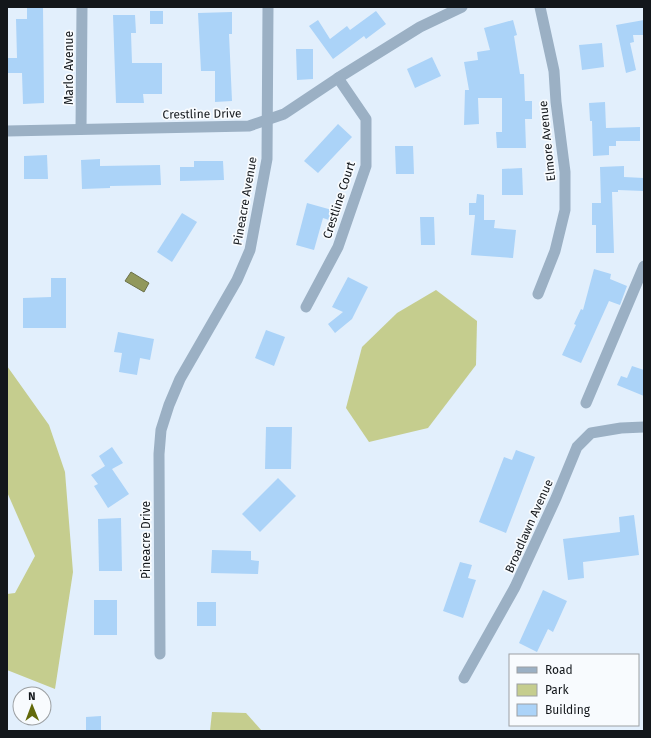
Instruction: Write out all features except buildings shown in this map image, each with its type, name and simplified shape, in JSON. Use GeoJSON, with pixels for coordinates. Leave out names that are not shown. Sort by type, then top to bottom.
{"type":"FeatureCollection","features":[{"type":"Feature","properties":{"kind":"street","name":"Marlo Avenue"},"geometry":{"type":"LineString","coordinates":[[82,7],[82,129]]}},
{"type":"Feature","properties":{"kind":"street","name":"Pineacre Avenue"},"geometry":{"type":"LineString","coordinates":[[162,427],[180,379],[237,280],[250,250],[267,159],[268,7]]}},
{"type":"Feature","properties":{"kind":"street","name":"Elmore Avenue"},"geometry":{"type":"LineString","coordinates":[[538,294],[555,251],[565,210],[565,172],[556,102],[554,71],[540,7]]}},
{"type":"Feature","properties":{"kind":"street","name":"Crestline Drive"},"geometry":{"type":"LineString","coordinates":[[7,131],[249,126],[284,114],[338,78],[420,27],[457,8]]}},
{"type":"Feature","properties":{"kind":"street","name":"Crestline Court"},"geometry":{"type":"LineString","coordinates":[[306,307],[338,247],[366,166],[366,119],[338,78]]}},
{"type":"Feature","properties":{"kind":"street"},"geometry":{"type":"LineString","coordinates":[[586,403],[644,266]]}},
{"type":"Feature","properties":{"kind":"street","name":"Pineacre Drive"},"geometry":{"type":"LineString","coordinates":[[160,654],[159,454],[162,427]]}},
{"type":"Feature","properties":{"kind":"street","name":"Broadlawn Avenue"},"geometry":{"type":"LineString","coordinates":[[464,678],[515,587],[556,498],[577,447],[591,433],[621,428],[644,427]]}},
{"type":"Feature","properties":{"kind":"green space"},"geometry":{"type":"Polygon","coordinates":[[[436,290],[477,321],[476,365],[428,428],[369,442],[346,408],[362,347],[397,313],[436,290]]]}},
{"type":"Feature","properties":{"kind":"green space"},"geometry":{"type":"Polygon","coordinates":[[[7,366],[49,425],[65,472],[73,572],[55,689],[52,688],[52,686],[47,686],[7,670],[7,594],[15,593],[35,556],[7,492],[7,366]]]}},
{"type":"Feature","properties":{"kind":"green space"},"geometry":{"type":"Polygon","coordinates":[[[212,712],[246,713],[262,731],[210,731],[212,712]]]}},
{"type":"Feature","properties":{"kind":"shaded area"},"geometry":{"type":"Polygon","coordinates":[[[131,272],[149,283],[144,292],[125,281],[131,272]]]}}]}
